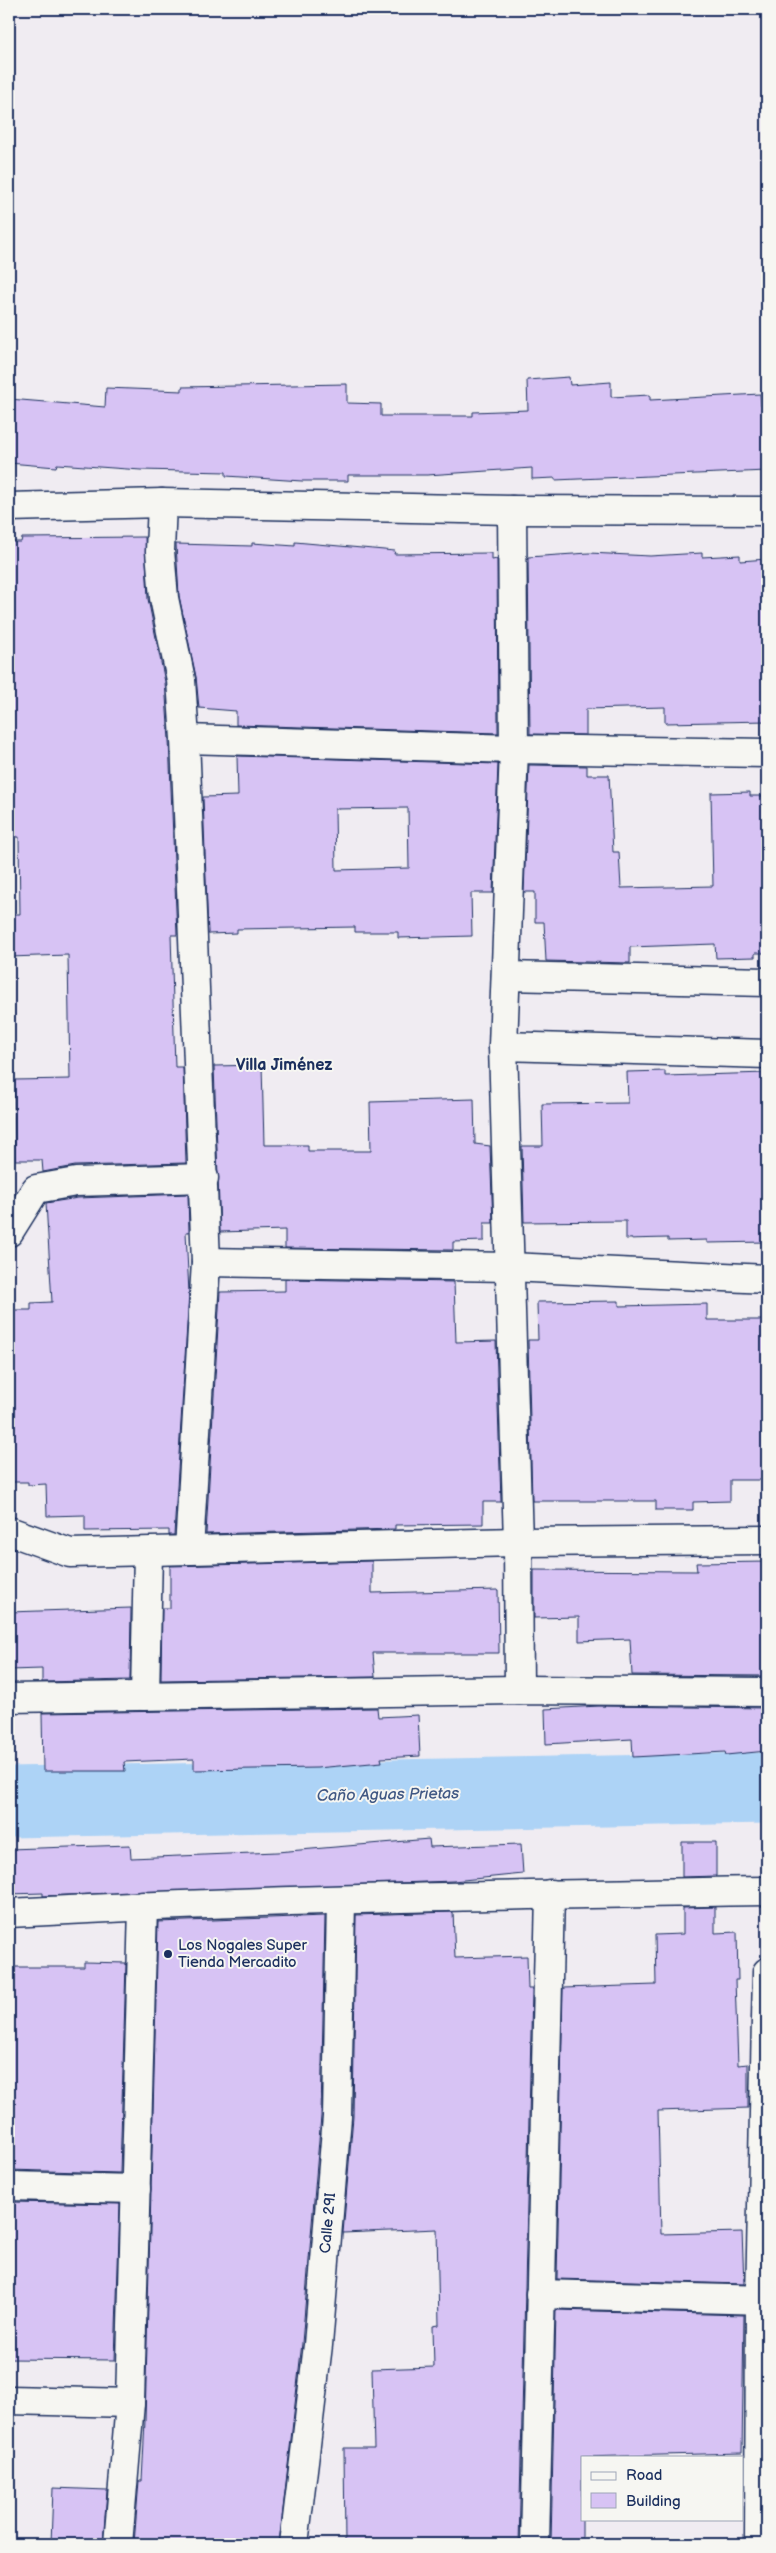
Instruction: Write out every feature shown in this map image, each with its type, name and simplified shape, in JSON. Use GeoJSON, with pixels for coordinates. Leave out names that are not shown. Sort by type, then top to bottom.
{"type":"FeatureCollection","features":[{"type":"Feature","properties":{"kind":"street"},"geometry":{"type":"LineString","coordinates":[[9,507],[162,503],[512,510],[767,512]]}},
{"type":"Feature","properties":{"kind":"street"},"geometry":{"type":"LineString","coordinates":[[162,503],[160,550],[164,598],[181,680],[185,739],[204,1178],[206,1262],[189,1550]]}},
{"type":"Feature","properties":{"kind":"street"},"geometry":{"type":"LineString","coordinates":[[512,510],[514,749],[504,1046],[518,1542],[519,1690]]}},
{"type":"Feature","properties":{"kind":"street"},"geometry":{"type":"LineString","coordinates":[[185,739],[514,749],[767,753]]}},
{"type":"Feature","properties":{"kind":"street"},"geometry":{"type":"LineString","coordinates":[[506,976],[767,982]]}},
{"type":"Feature","properties":{"kind":"street"},"geometry":{"type":"LineString","coordinates":[[504,1046],[767,1054]]}},
{"type":"Feature","properties":{"kind":"street"},"geometry":{"type":"LineString","coordinates":[[9,1232],[36,1188],[76,1182],[204,1178]]}},
{"type":"Feature","properties":{"kind":"street"},"geometry":{"type":"LineString","coordinates":[[206,1262],[510,1267],[767,1279]]}},
{"type":"Feature","properties":{"kind":"street"},"geometry":{"type":"LineString","coordinates":[[9,1532],[70,1553],[518,1542],[767,1540]]}},
{"type":"Feature","properties":{"kind":"street"},"geometry":{"type":"LineString","coordinates":[[145,1696],[148,1552]]}},
{"type":"Feature","properties":{"kind":"street"},"geometry":{"type":"LineString","coordinates":[[9,1698],[519,1690],[767,1692]]}},
{"type":"Feature","properties":{"kind":"street"},"geometry":{"type":"LineString","coordinates":[[9,1913],[143,1906],[550,1894],[767,1892]]}},
{"type":"Feature","properties":{"kind":"street"},"geometry":{"type":"LineString","coordinates":[[535,2544],[550,1894]]}},
{"type":"Feature","properties":{"kind":"street","name":"Calle 29I"},"geometry":{"type":"LineString","coordinates":[[294,2544],[318,2345],[336,2118],[341,1900]]}},
{"type":"Feature","properties":{"kind":"street"},"geometry":{"type":"LineString","coordinates":[[118,2544],[130,2402],[143,1906]]}},
{"type":"Feature","properties":{"kind":"street"},"geometry":{"type":"LineString","coordinates":[[759,2544],[764,2299],[767,1972]]}},
{"type":"Feature","properties":{"kind":"street"},"geometry":{"type":"LineString","coordinates":[[9,2186],[136,2189]]}},
{"type":"Feature","properties":{"kind":"street"},"geometry":{"type":"LineString","coordinates":[[540,2294],[764,2299]]}},
{"type":"Feature","properties":{"kind":"street"},"geometry":{"type":"LineString","coordinates":[[9,2400],[130,2402]]}},
{"type":"Feature","properties":{"kind":"building"},"geometry":{"type":"Polygon","coordinates":[[[569,377],[570,385],[611,382],[611,397],[650,395],[650,400],[760,394],[761,406],[767,406],[767,471],[555,480],[555,478],[532,479],[532,468],[427,475],[348,475],[348,481],[302,481],[226,476],[226,472],[141,470],[57,464],[56,467],[9,463],[9,399],[105,407],[106,388],[182,391],[182,387],[347,384],[347,403],[381,404],[381,416],[473,416],[473,412],[528,410],[527,380],[569,377]]]}},
{"type":"Feature","properties":{"kind":"building"},"geometry":{"type":"Polygon","coordinates":[[[145,537],[148,599],[165,682],[169,740],[177,935],[171,935],[175,1067],[183,1067],[186,1163],[75,1166],[43,1172],[42,1160],[15,1160],[14,1080],[70,1079],[68,955],[9,957],[9,914],[20,914],[19,837],[9,837],[9,542],[21,542],[22,538],[145,537]]]}},
{"type":"Feature","properties":{"kind":"building"},"geometry":{"type":"Polygon","coordinates":[[[295,542],[395,551],[394,554],[492,553],[492,560],[497,559],[498,733],[236,725],[236,711],[199,708],[196,677],[179,596],[176,544],[252,546],[252,543],[295,546],[295,542]]]}},
{"type":"Feature","properties":{"kind":"building"},"geometry":{"type":"Polygon","coordinates":[[[589,553],[650,556],[702,553],[702,557],[740,555],[740,561],[767,559],[767,721],[665,723],[665,707],[586,709],[586,735],[530,734],[528,557],[589,553]]]}},
{"type":"Feature","properties":{"kind":"building"},"geometry":{"type":"Polygon","coordinates":[[[237,756],[498,764],[493,893],[471,893],[472,936],[398,938],[398,932],[355,932],[355,927],[237,929],[237,933],[208,934],[203,797],[238,796],[237,756]],[[408,808],[335,809],[336,870],[409,868],[408,808]]]}},
{"type":"Feature","properties":{"kind":"building"},"geometry":{"type":"Polygon","coordinates":[[[529,765],[587,766],[587,775],[609,775],[613,852],[619,852],[621,888],[713,886],[711,793],[750,792],[750,796],[767,796],[767,953],[755,953],[755,957],[716,958],[715,944],[630,947],[630,963],[546,961],[544,922],[535,922],[535,892],[524,892],[529,765]]]}},
{"type":"Feature","properties":{"kind":"building"},"geometry":{"type":"Polygon","coordinates":[[[262,1065],[264,1145],[308,1145],[308,1151],[371,1151],[370,1102],[474,1099],[475,1144],[490,1146],[493,1223],[484,1223],[484,1241],[453,1242],[453,1250],[285,1248],[285,1230],[220,1232],[214,1066],[262,1065]]]}},
{"type":"Feature","properties":{"kind":"building"},"geometry":{"type":"Polygon","coordinates":[[[665,1071],[665,1076],[767,1073],[767,1242],[707,1243],[707,1240],[668,1241],[668,1238],[626,1239],[626,1221],[524,1222],[522,1146],[543,1146],[542,1104],[628,1103],[627,1072],[665,1071]]]}},
{"type":"Feature","properties":{"kind":"building"},"geometry":{"type":"Polygon","coordinates":[[[188,1194],[189,1232],[186,1232],[189,1293],[174,1535],[169,1535],[169,1530],[85,1531],[85,1515],[47,1516],[46,1484],[28,1485],[28,1482],[9,1482],[9,1310],[31,1310],[31,1303],[52,1302],[46,1203],[78,1198],[188,1194]]]}},
{"type":"Feature","properties":{"kind":"building"},"geometry":{"type":"Polygon","coordinates":[[[285,1279],[454,1282],[456,1342],[496,1341],[501,1502],[483,1502],[483,1524],[395,1525],[395,1529],[206,1534],[220,1292],[285,1291],[285,1279]]]}},
{"type":"Feature","properties":{"kind":"building"},"geometry":{"type":"Polygon","coordinates":[[[619,1301],[619,1306],[707,1304],[707,1320],[767,1320],[767,1480],[730,1480],[730,1501],[693,1502],[693,1510],[656,1510],[656,1501],[532,1501],[528,1340],[538,1340],[537,1302],[619,1301]]]}},
{"type":"Feature","properties":{"kind":"building"},"geometry":{"type":"Polygon","coordinates":[[[372,1561],[372,1593],[498,1590],[499,1653],[373,1653],[375,1677],[161,1680],[162,1608],[170,1608],[170,1566],[372,1561]]]}},
{"type":"Feature","properties":{"kind":"building"},"geometry":{"type":"Polygon","coordinates":[[[767,1562],[767,1676],[632,1675],[630,1639],[579,1641],[579,1617],[534,1618],[534,1570],[697,1571],[696,1563],[767,1562]]]}},
{"type":"Feature","properties":{"kind":"building"},"geometry":{"type":"Polygon","coordinates":[[[131,1608],[130,1680],[42,1682],[42,1669],[9,1670],[9,1612],[131,1608]]]}},
{"type":"Feature","properties":{"kind":"building"},"geometry":{"type":"Polygon","coordinates":[[[599,1706],[767,1708],[767,1751],[726,1755],[725,1752],[633,1757],[632,1739],[546,1744],[545,1709],[599,1706]]]}},
{"type":"Feature","properties":{"kind":"building"},"geometry":{"type":"Polygon","coordinates":[[[377,1708],[378,1717],[418,1715],[420,1756],[381,1758],[382,1762],[317,1768],[194,1770],[194,1759],[124,1762],[125,1771],[43,1771],[42,1713],[377,1708]]]}},
{"type":"Feature","properties":{"kind":"building"},"geometry":{"type":"Polygon","coordinates":[[[429,1839],[430,1847],[521,1844],[523,1874],[453,1881],[43,1896],[43,1893],[9,1894],[9,1849],[130,1845],[131,1858],[277,1852],[429,1839]]]}},
{"type":"Feature","properties":{"kind":"building"},"geometry":{"type":"Polygon","coordinates":[[[682,1842],[716,1842],[716,1876],[682,1877],[682,1842]]]}},
{"type":"Feature","properties":{"kind":"building"},"geometry":{"type":"Polygon","coordinates":[[[715,1907],[715,1933],[737,1932],[738,1980],[735,1980],[738,2065],[748,2064],[748,2108],[658,2111],[661,2234],[742,2232],[744,2284],[557,2279],[563,1988],[656,1985],[655,1935],[683,1934],[683,1908],[715,1907]]]}},
{"type":"Feature","properties":{"kind":"building"},"geometry":{"type":"Polygon","coordinates":[[[453,1912],[455,1958],[527,1956],[528,1989],[532,1989],[519,2544],[345,2544],[344,2448],[374,2448],[372,2369],[434,2367],[433,2326],[439,2325],[437,2229],[343,2233],[353,2117],[356,1915],[453,1912]]]}},
{"type":"Feature","properties":{"kind":"building"},"geometry":{"type":"Polygon","coordinates":[[[325,1916],[321,2116],[302,2343],[279,2544],[134,2544],[139,2481],[142,2481],[145,2421],[158,1922],[325,1916]]]}},
{"type":"Feature","properties":{"kind":"building"},"geometry":{"type":"Polygon","coordinates":[[[84,1962],[126,1963],[120,2173],[9,2170],[9,1967],[84,1967],[84,1962]]]}},
{"type":"Feature","properties":{"kind":"building"},"geometry":{"type":"Polygon","coordinates":[[[9,2202],[120,2204],[115,2360],[9,2359],[9,2202]]]}},
{"type":"Feature","properties":{"kind":"building"},"geometry":{"type":"Polygon","coordinates":[[[556,2310],[744,2315],[742,2453],[581,2456],[582,2544],[551,2544],[556,2310]]]}},
{"type":"Feature","properties":{"kind":"building"},"geometry":{"type":"Polygon","coordinates":[[[53,2488],[107,2490],[103,2544],[51,2544],[53,2488]]]}},
{"type":"Feature","properties":{"kind":"waterway","name":"Caño Aguas Prietas"},"geometry":{"type":"LineString","coordinates":[[9,1802],[767,1788]]}},
{"type":"Feature","properties":{"kind":"place","name":"Los Nogales Super Tienda Mercadito"},"geometry":{"type":"Point","coordinates":[168,1954]}},
{"type":"Feature","properties":{"kind":"district","name":"Villa Jiménez"},"geometry":{"type":"Point","coordinates":[284,1065]}}]}
